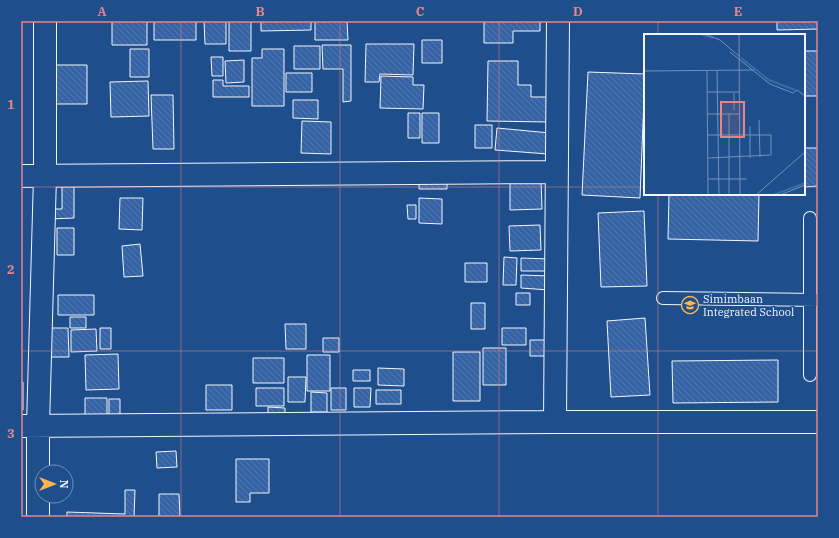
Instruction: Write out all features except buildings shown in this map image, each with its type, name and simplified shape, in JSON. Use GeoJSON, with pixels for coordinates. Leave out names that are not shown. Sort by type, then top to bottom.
{"type":"FeatureCollection","features":[{"type":"Feature","properties":{"kind":"street"},"geometry":{"type":"LineString","coordinates":[[38,517],[29,426],[45,176],[46,21]]}},
{"type":"Feature","properties":{"kind":"street"},"geometry":{"type":"LineString","coordinates":[[555,422],[558,21]]}},
{"type":"Feature","properties":{"kind":"street"},"geometry":{"type":"LineString","coordinates":[[21,176],[556,172]]}},
{"type":"Feature","properties":{"kind":"street"},"geometry":{"type":"LineString","coordinates":[[29,426],[555,422],[818,422]]}},
{"type":"Feature","properties":{"kind":"lane"},"geometry":{"type":"LineString","coordinates":[[810,218],[814,300],[810,375]]}},
{"type":"Feature","properties":{"kind":"lane"},"geometry":{"type":"LineString","coordinates":[[663,298],[814,300]]}},
{"type":"Feature","properties":{"kind":"place","name":"Simimbaan Integrated School"},"geometry":{"type":"Point","coordinates":[690,305]}}]}
